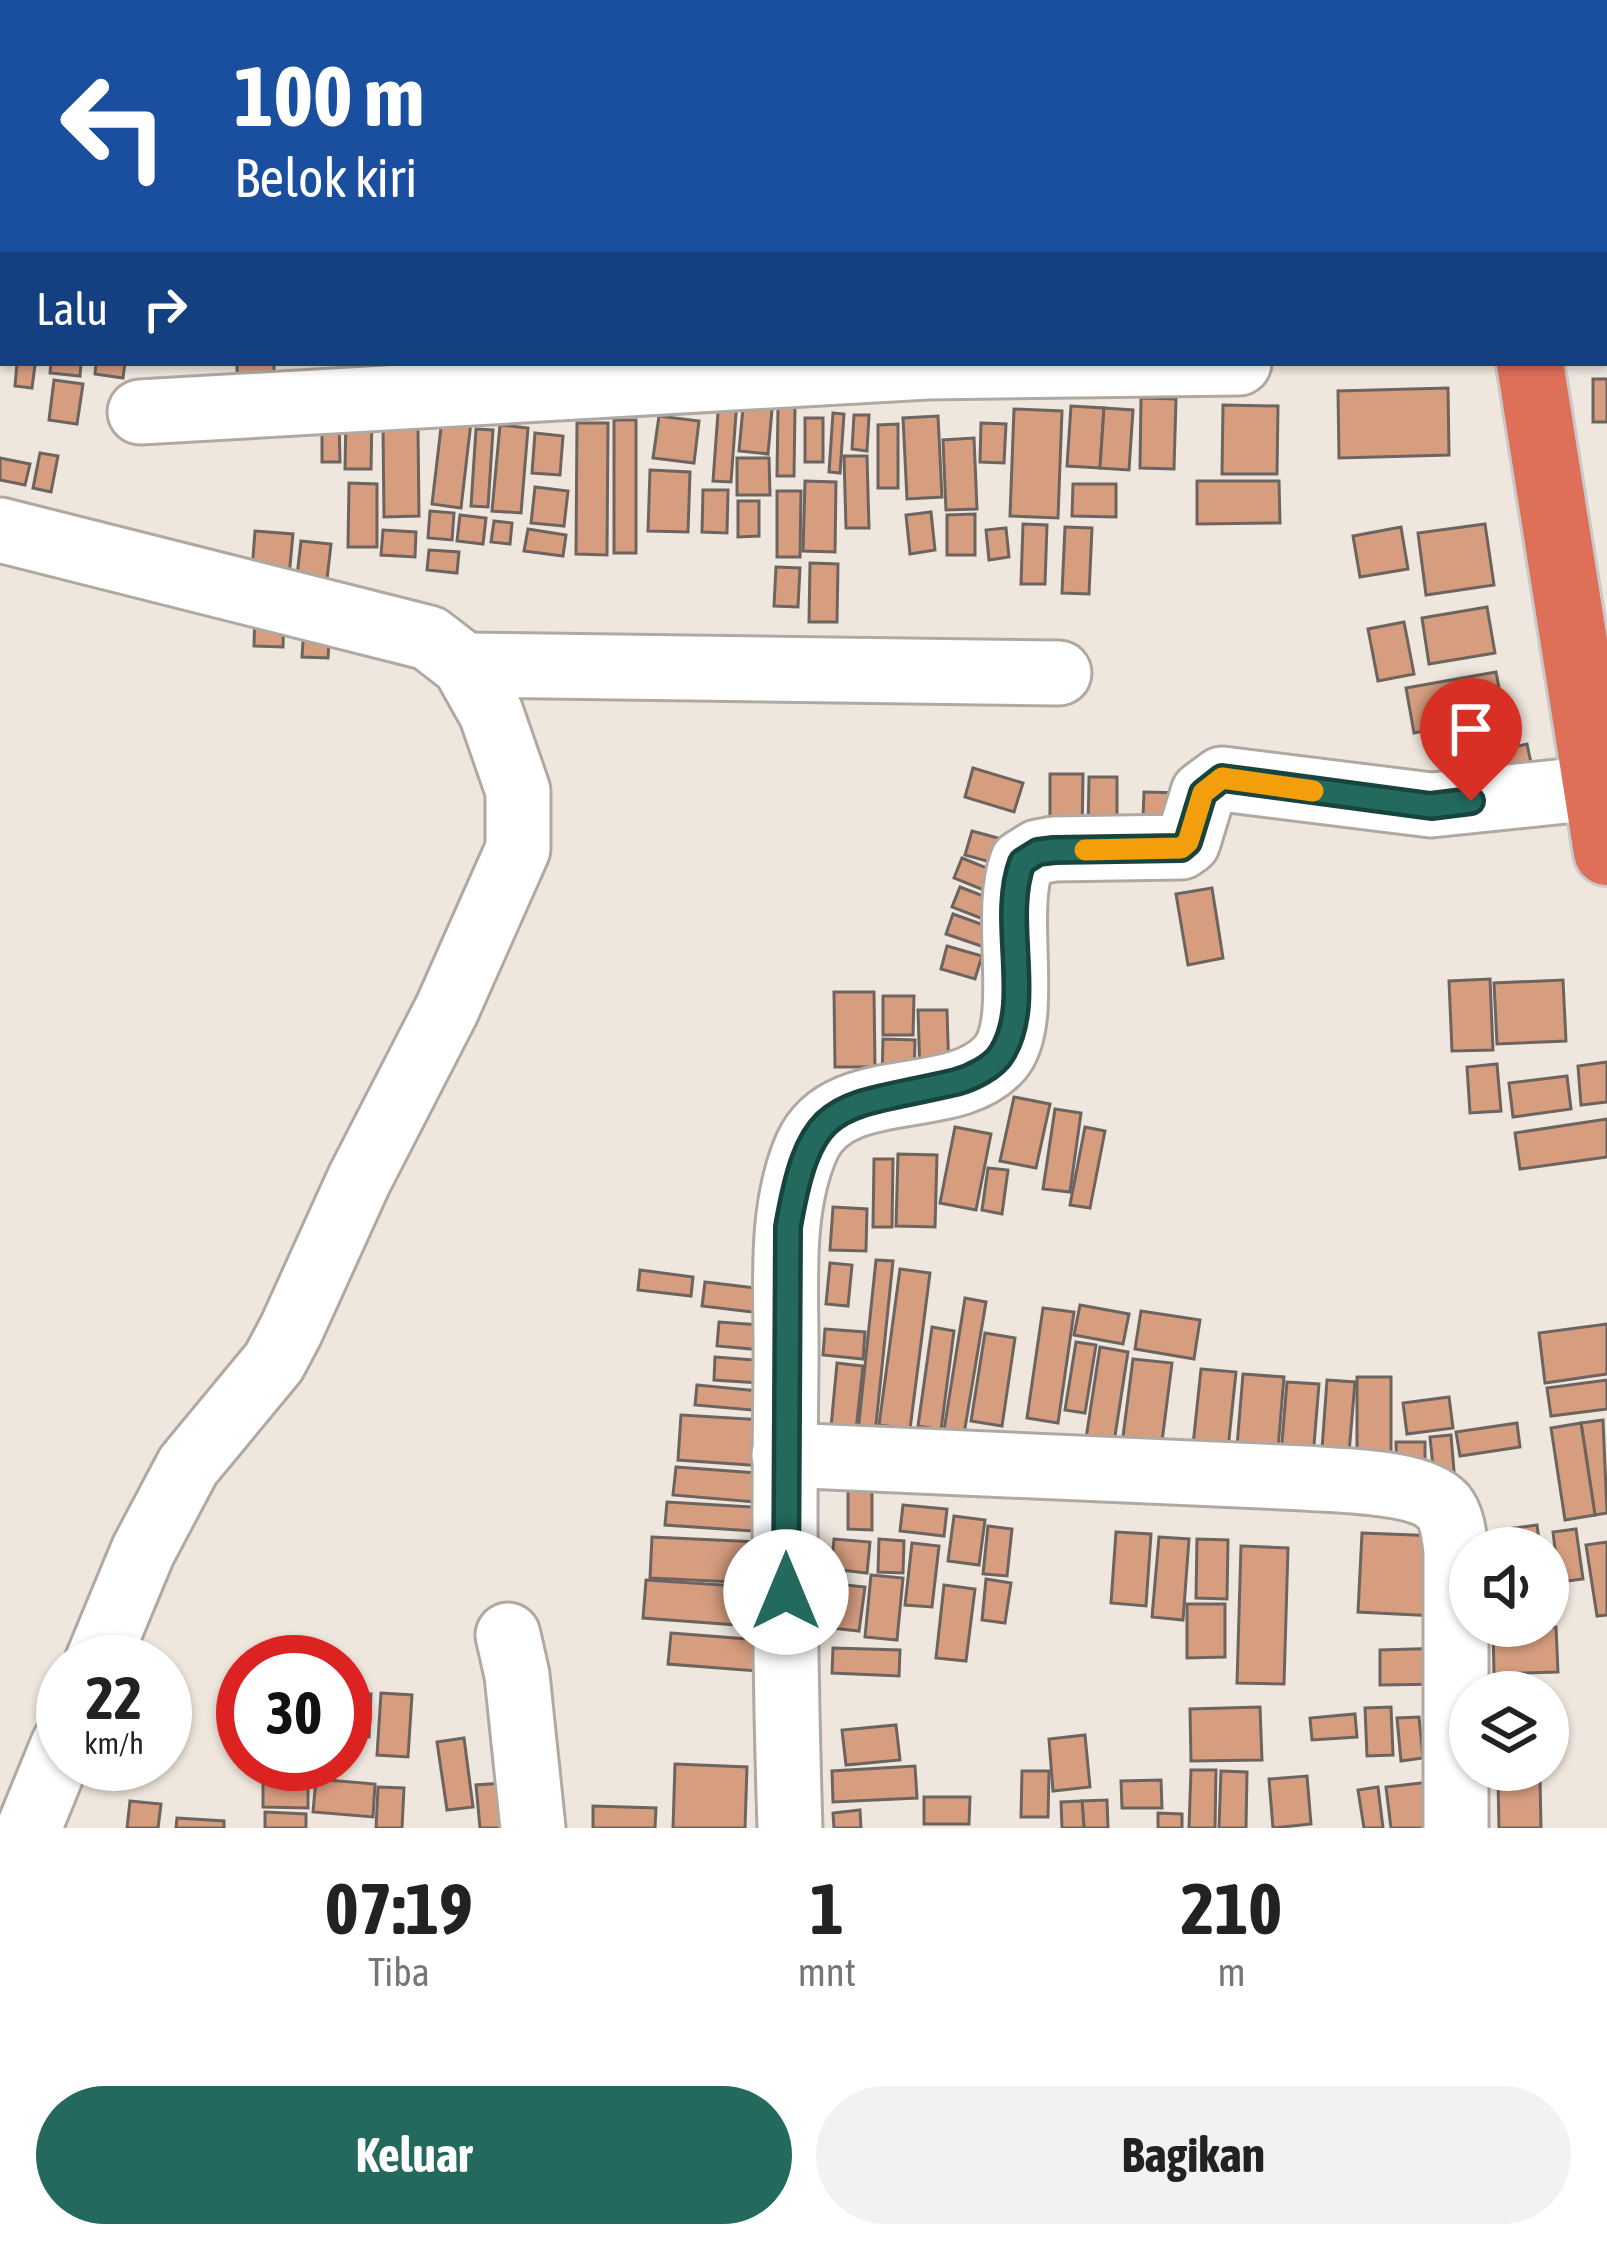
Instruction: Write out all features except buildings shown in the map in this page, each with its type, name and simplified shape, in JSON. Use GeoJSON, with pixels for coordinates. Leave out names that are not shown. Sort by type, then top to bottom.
{"type":"FeatureCollection","features":[{"type":"Feature","properties":{"kind":"highway"},"geometry":{"type":"LineString","coordinates":[[1530,366],[1607,852]]}},
{"type":"Feature","properties":{"kind":"street"},"geometry":{"type":"LineString","coordinates":[[140,412],[927,368],[1052,366]]}},
{"type":"Feature","properties":{"kind":"street"},"geometry":{"type":"LineString","coordinates":[[0,530],[429,638],[464,665],[491,712],[518,791],[518,849],[447,1009],[359,1180],[274,1362],[188,1466],[143,1551],[108,1635]]}},
{"type":"Feature","properties":{"kind":"street"},"geometry":{"type":"LineString","coordinates":[[464,665],[1059,673]]}},
{"type":"Feature","properties":{"kind":"street"},"geometry":{"type":"LineString","coordinates":[[790,1828],[784,1455],[788,1227],[797,1173],[809,1141],[827,1120],[856,1104],[968,1079],[1000,1058],[1015,1026],[1013,896],[1022,862],[1038,852],[1054,850],[1181,848],[1188,842],[1203,793],[1222,778],[1431,806],[1595,788]]}},
{"type":"Feature","properties":{"kind":"street"},"geometry":{"type":"LineString","coordinates":[[784,1455],[1304,1478],[1382,1484],[1431,1498],[1444,1507],[1452,1523],[1456,1551],[1456,1828]]}},
{"type":"Feature","properties":{"kind":"street"},"geometry":{"type":"LineString","coordinates":[[508,1635],[517,1675],[532,1828]]}},
{"type":"Feature","properties":{"kind":"street"},"geometry":{"type":"LineString","coordinates":[[29,1828],[44,1791]]}},
{"type":"Feature","properties":{"kind":"slow traffic"},"geometry":{"type":"LineString","coordinates":[[1085,850],[1181,848],[1188,842],[1203,793],[1222,778],[1313,791]]}},
{"type":"Feature","properties":{"kind":"route"},"geometry":{"type":"LineString","coordinates":[[786,1592],[788,1227],[797,1173],[809,1141],[827,1120],[856,1104],[968,1079],[1000,1058],[1015,1026],[1013,896],[1022,862],[1038,852],[1054,850],[1181,848],[1188,842],[1203,793],[1222,778],[1431,806],[1471,801]]}}]}
